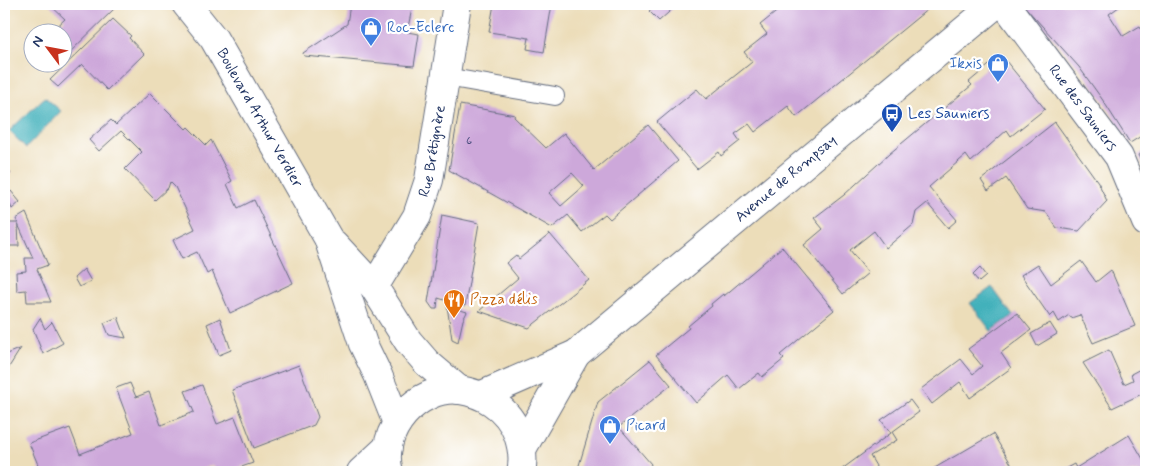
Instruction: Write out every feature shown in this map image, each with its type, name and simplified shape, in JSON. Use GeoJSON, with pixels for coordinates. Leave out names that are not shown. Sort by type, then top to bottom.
{"type":"FeatureCollection","features":[{"type":"Feature","properties":{"kind":"street","name":"Boulevard Arthur Verdier"},"geometry":{"type":"LineString","coordinates":[[186,4],[214,39],[328,238],[363,344],[378,375],[391,447]]}},
{"type":"Feature","properties":{"kind":"street","name":"Rue Brétignère"},"geometry":{"type":"LineString","coordinates":[[374,287],[417,216],[429,180],[457,4]]}},
{"type":"Feature","properties":{"kind":"street","name":"Avenue de Rompsay"},"geometry":{"type":"LineString","coordinates":[[391,447],[408,408],[424,398],[441,391],[471,393],[576,354],[996,4]]}},
{"type":"Feature","properties":{"kind":"street","name":"Rue des Sauniers"},"geometry":{"type":"LineString","coordinates":[[1005,4],[1119,157],[1146,222]]}},
{"type":"Feature","properties":{"kind":"street","name":"Boulevard Arthur Verdier"},"geometry":{"type":"LineString","coordinates":[[328,238],[374,287],[408,341],[427,363],[471,393],[501,408],[515,427],[522,460]]}},
{"type":"Feature","properties":{"kind":"street","name":"Avenue de Rompsay"},"geometry":{"type":"LineString","coordinates":[[522,460],[576,354]]}},
{"type":"Feature","properties":{"kind":"street"},"geometry":{"type":"LineString","coordinates":[[361,472],[391,447]]}},
{"type":"Feature","properties":{"kind":"lane"},"geometry":{"type":"LineString","coordinates":[[446,77],[555,96]]}},
{"type":"Feature","properties":{"kind":"water"},"geometry":{"type":"Polygon","coordinates":[[[45,97],[61,111],[26,148],[9,131],[45,97]]]}},
{"type":"Feature","properties":{"kind":"water"},"geometry":{"type":"Polygon","coordinates":[[[992,287],[1013,316],[991,331],[970,303],[992,287]]]}},
{"type":"Feature","properties":{"kind":"building"},"geometry":{"type":"Polygon","coordinates":[[[49,4],[118,5],[72,50],[72,22],[62,22],[65,19],[49,4]]]}},
{"type":"Feature","properties":{"kind":"building"},"geometry":{"type":"Polygon","coordinates":[[[350,4],[413,4],[407,32],[419,34],[414,66],[304,56],[303,53],[347,24],[350,4]]]}},
{"type":"Feature","properties":{"kind":"building"},"geometry":{"type":"Polygon","coordinates":[[[494,4],[552,4],[544,52],[527,49],[529,38],[489,32],[494,4]]]}},
{"type":"Feature","properties":{"kind":"building"},"geometry":{"type":"Polygon","coordinates":[[[657,4],[678,4],[659,21],[649,11],[657,4]]]}},
{"type":"Feature","properties":{"kind":"building"},"geometry":{"type":"Polygon","coordinates":[[[775,4],[934,4],[796,117],[788,106],[755,132],[749,124],[735,134],[740,141],[721,156],[719,152],[697,169],[657,122],[697,89],[706,99],[752,62],[744,52],[767,34],[760,25],[780,9],[775,4]]]}},
{"type":"Feature","properties":{"kind":"building"},"geometry":{"type":"Polygon","coordinates":[[[1028,4],[1123,4],[1109,14],[1123,36],[1140,26],[1146,36],[1146,133],[1130,143],[1079,67],[1025,7],[1028,4]]]}},
{"type":"Feature","properties":{"kind":"building"},"geometry":{"type":"Polygon","coordinates":[[[113,19],[131,36],[129,38],[144,54],[107,90],[82,64],[58,87],[50,80],[58,72],[72,72],[72,59],[113,19]]]}},
{"type":"Feature","properties":{"kind":"building"},"geometry":{"type":"Polygon","coordinates":[[[1001,55],[1045,109],[1011,136],[1007,130],[971,162],[966,155],[929,187],[957,220],[948,228],[927,203],[916,212],[913,225],[886,248],[874,231],[850,250],[868,273],[843,294],[804,245],[823,229],[814,218],[844,195],[889,154],[972,85],[969,82],[1001,55]]]}},
{"type":"Feature","properties":{"kind":"building"},"geometry":{"type":"Polygon","coordinates":[[[150,93],[186,129],[188,127],[206,145],[211,140],[232,181],[227,184],[238,208],[254,200],[293,283],[230,313],[212,271],[207,274],[197,252],[182,259],[173,240],[195,229],[175,187],[170,182],[168,188],[155,200],[125,169],[142,152],[121,131],[99,151],[89,140],[111,120],[116,125],[150,93]]]}},
{"type":"Feature","properties":{"kind":"building"},"geometry":{"type":"Polygon","coordinates":[[[460,105],[515,115],[514,117],[546,148],[564,133],[594,170],[648,125],[678,161],[610,219],[605,214],[582,232],[568,215],[552,228],[449,170],[460,105]],[[572,173],[549,193],[561,206],[584,186],[572,173]]]}},
{"type":"Feature","properties":{"kind":"building"},"geometry":{"type":"Polygon","coordinates":[[[1055,122],[1098,182],[1107,201],[1079,231],[1057,228],[1046,212],[1027,209],[1006,178],[988,191],[981,180],[1055,122]]]}},
{"type":"Feature","properties":{"kind":"building"},"geometry":{"type":"Polygon","coordinates":[[[1146,150],[1146,170],[1138,155],[1146,150]]]}},
{"type":"Feature","properties":{"kind":"building"},"geometry":{"type":"Polygon","coordinates":[[[4,165],[11,173],[4,180],[4,165]]]}},
{"type":"Feature","properties":{"kind":"building"},"geometry":{"type":"Polygon","coordinates":[[[11,191],[20,202],[12,209],[6,194],[11,191]]]}},
{"type":"Feature","properties":{"kind":"building"},"geometry":{"type":"Polygon","coordinates":[[[26,213],[48,265],[37,269],[51,302],[27,302],[26,290],[17,291],[16,272],[26,271],[25,258],[33,258],[18,224],[19,246],[5,246],[5,223],[18,223],[16,219],[26,213]]]}},
{"type":"Feature","properties":{"kind":"building"},"geometry":{"type":"Polygon","coordinates":[[[442,215],[479,223],[465,306],[438,298],[437,309],[433,309],[428,302],[442,215]]]}},
{"type":"Feature","properties":{"kind":"building"},"geometry":{"type":"Polygon","coordinates":[[[550,234],[589,280],[529,328],[479,311],[518,278],[506,263],[516,255],[519,259],[550,234]]]}},
{"type":"Feature","properties":{"kind":"building"},"geometry":{"type":"Polygon","coordinates":[[[782,247],[834,310],[780,355],[784,359],[762,377],[759,373],[739,389],[728,375],[696,403],[656,355],[689,328],[688,326],[712,306],[711,304],[723,294],[724,296],[782,247]]]}},
{"type":"Feature","properties":{"kind":"building"},"geometry":{"type":"Polygon","coordinates":[[[1081,261],[1096,282],[1111,270],[1135,326],[1093,343],[1080,315],[1071,318],[1069,315],[1059,322],[1054,313],[1050,317],[1021,275],[1038,264],[1051,284],[1081,261]]]}},
{"type":"Feature","properties":{"kind":"building"},"geometry":{"type":"Polygon","coordinates":[[[980,268],[986,276],[979,282],[973,275],[980,268]]]}},
{"type":"Feature","properties":{"kind":"building"},"geometry":{"type":"Polygon","coordinates":[[[84,269],[91,281],[79,287],[74,278],[84,269]]]}},
{"type":"Feature","properties":{"kind":"building"},"geometry":{"type":"Polygon","coordinates":[[[447,306],[467,312],[463,320],[458,342],[452,339],[447,306]]]}},
{"type":"Feature","properties":{"kind":"building"},"geometry":{"type":"Polygon","coordinates":[[[1017,313],[1031,330],[1001,353],[1011,368],[970,398],[960,382],[932,404],[921,389],[961,359],[973,374],[982,366],[968,349],[1017,313]]]}},
{"type":"Feature","properties":{"kind":"building"},"geometry":{"type":"Polygon","coordinates":[[[118,317],[126,338],[109,335],[104,323],[118,317]]]}},
{"type":"Feature","properties":{"kind":"building"},"geometry":{"type":"Polygon","coordinates":[[[40,318],[45,329],[52,322],[63,343],[43,354],[33,329],[40,318]]]}},
{"type":"Feature","properties":{"kind":"building"},"geometry":{"type":"Polygon","coordinates":[[[220,318],[231,350],[219,355],[207,324],[220,318]]]}},
{"type":"Feature","properties":{"kind":"building"},"geometry":{"type":"Polygon","coordinates":[[[1050,323],[1057,334],[1037,346],[1031,334],[1050,323]]]}},
{"type":"Feature","properties":{"kind":"building"},"geometry":{"type":"Polygon","coordinates":[[[21,348],[4,375],[4,355],[21,348]]]}},
{"type":"Feature","properties":{"kind":"building"},"geometry":{"type":"Polygon","coordinates":[[[1109,350],[1124,384],[1133,380],[1131,374],[1146,366],[1146,392],[1112,408],[1083,363],[1109,350]]]}},
{"type":"Feature","properties":{"kind":"building"},"geometry":{"type":"Polygon","coordinates":[[[650,360],[671,385],[619,427],[651,464],[648,472],[577,472],[598,402],[650,360]]]}},
{"type":"Feature","properties":{"kind":"building"},"geometry":{"type":"Polygon","coordinates":[[[299,365],[318,417],[314,425],[254,448],[232,390],[299,365]]]}},
{"type":"Feature","properties":{"kind":"building"},"geometry":{"type":"Polygon","coordinates":[[[130,383],[136,397],[149,392],[161,425],[194,412],[185,391],[202,385],[217,424],[235,417],[253,463],[227,472],[216,472],[213,465],[194,472],[41,472],[29,443],[70,428],[80,454],[133,433],[116,388],[130,383]]]}},
{"type":"Feature","properties":{"kind":"building"},"geometry":{"type":"Polygon","coordinates":[[[910,400],[919,412],[892,432],[897,440],[870,456],[876,466],[874,472],[838,472],[891,433],[881,420],[910,400]]]}},
{"type":"Feature","properties":{"kind":"building"},"geometry":{"type":"Polygon","coordinates":[[[993,434],[1016,472],[935,472],[933,469],[993,434]]]}},
{"type":"Feature","properties":{"kind":"building"},"geometry":{"type":"Polygon","coordinates":[[[1129,435],[1146,464],[1146,472],[1059,472],[1074,464],[1076,468],[1129,435]]]}},
{"type":"Feature","properties":{"kind":"place","name":"Roc-Eclerc"},"geometry":{"type":"Point","coordinates":[371,47]}},
{"type":"Feature","properties":{"kind":"place","name":"Ikxis"},"geometry":{"type":"Point","coordinates":[998,83]}},
{"type":"Feature","properties":{"kind":"place","name":"Les Sauniers"},"geometry":{"type":"Point","coordinates":[892,133]}},
{"type":"Feature","properties":{"kind":"place","name":"Pizza délis"},"geometry":{"type":"Point","coordinates":[454,319]}},
{"type":"Feature","properties":{"kind":"place","name":"Picard"},"geometry":{"type":"Point","coordinates":[610,445]}}]}
